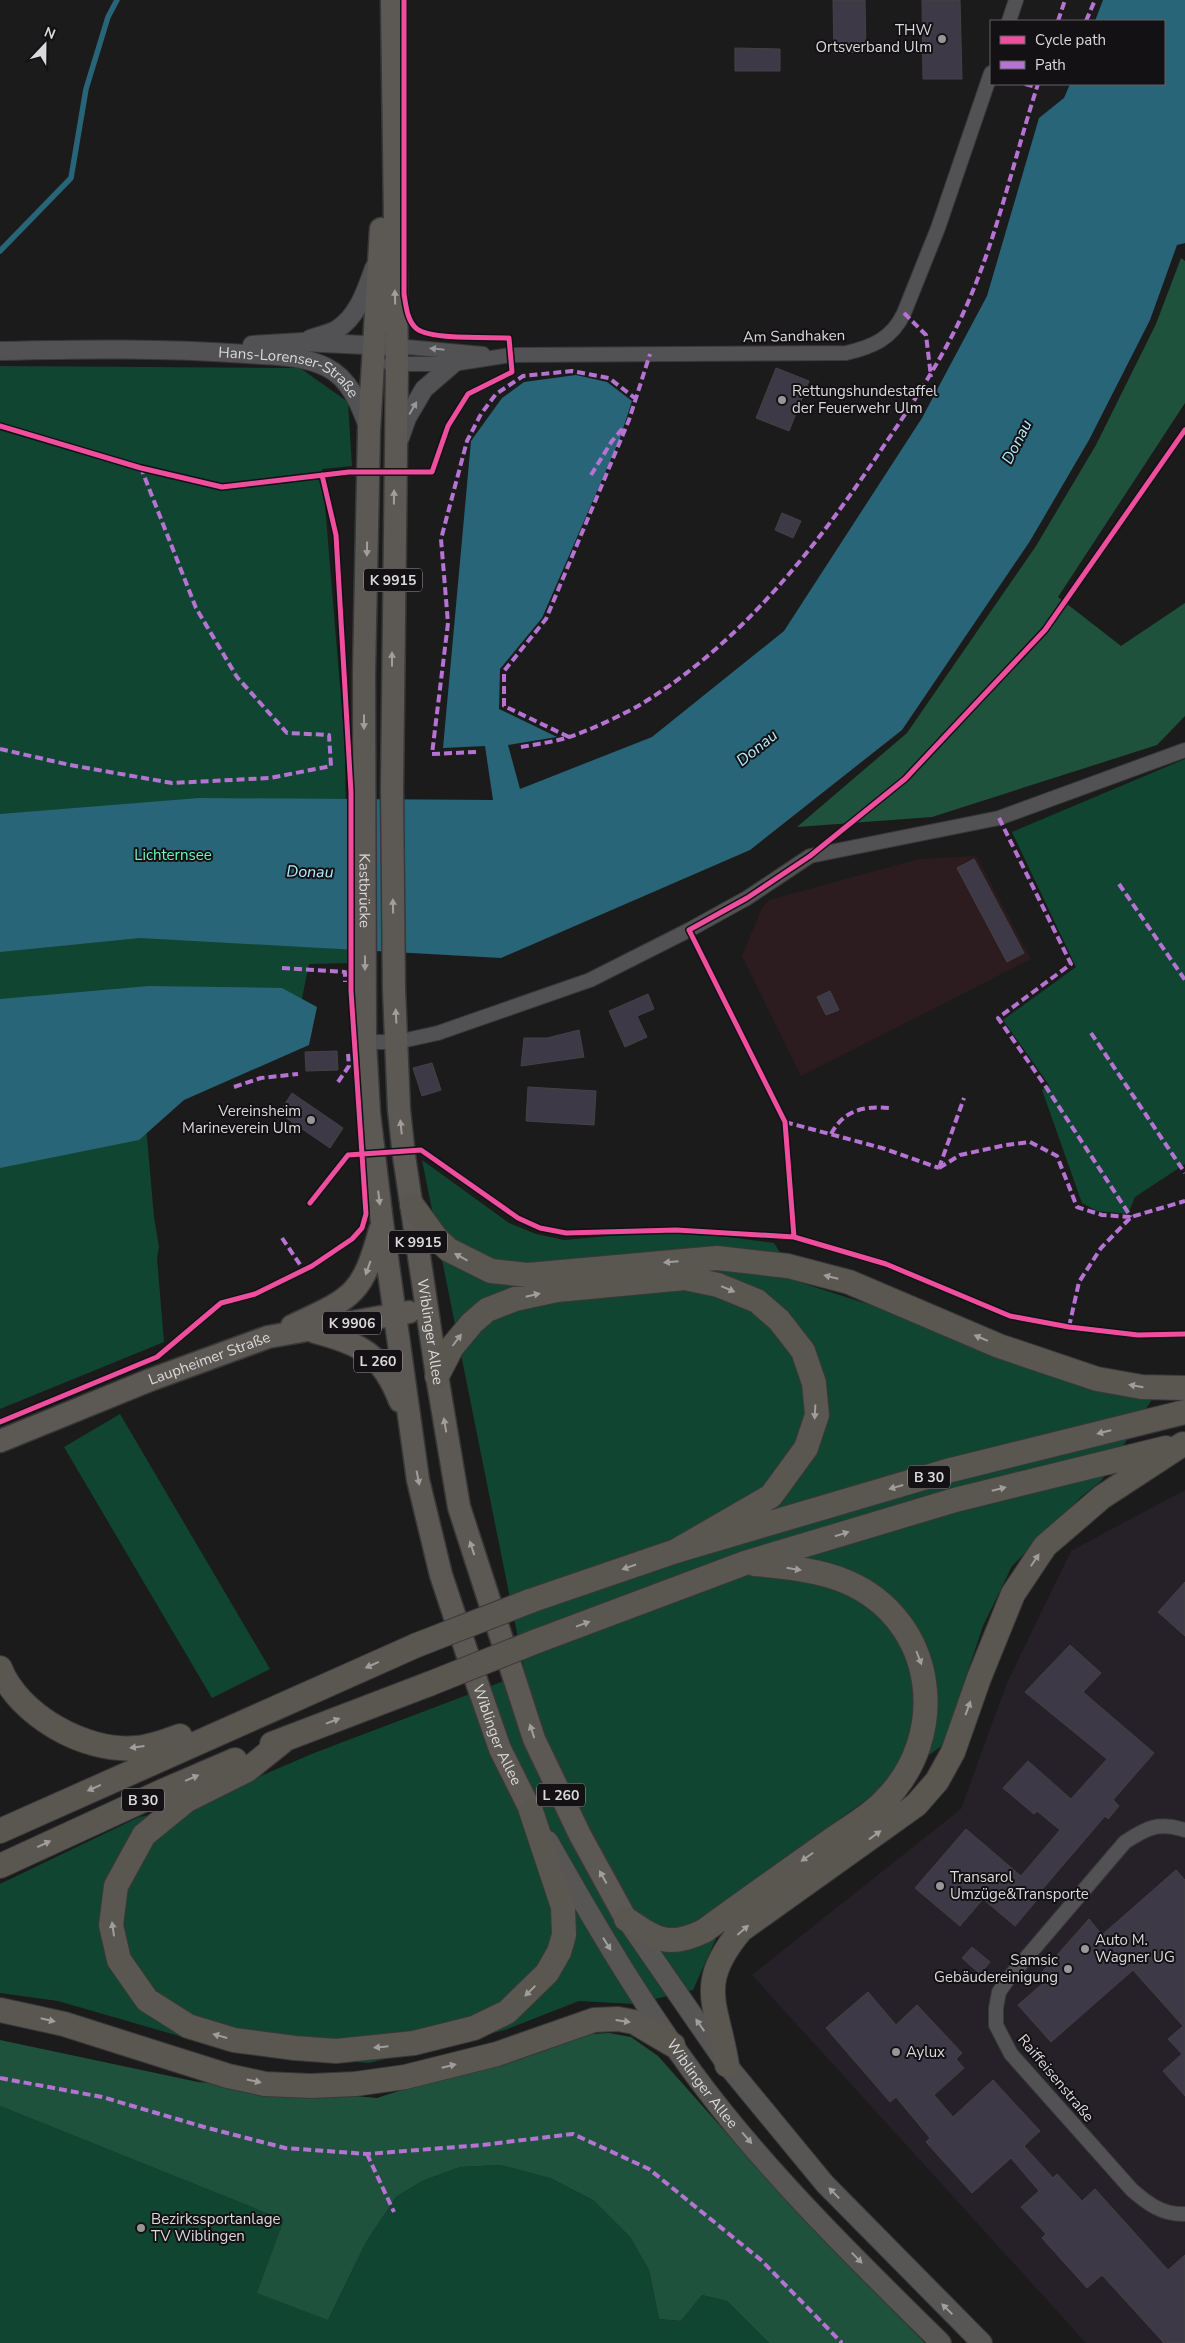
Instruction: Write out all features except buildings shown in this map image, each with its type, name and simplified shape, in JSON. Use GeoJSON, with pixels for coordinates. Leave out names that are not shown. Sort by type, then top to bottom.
{"type":"FeatureCollection","features":[{"type":"Feature","properties":{"kind":"highway"},"geometry":{"type":"LineString","coordinates":[[412,1205],[437,1239],[449,1250],[491,1271],[528,1275],[718,1258],[788,1266],[850,1282],[999,1346],[1097,1378],[1142,1387],[1185,1388]]}},
{"type":"Feature","properties":{"kind":"highway"},"geometry":{"type":"LineString","coordinates":[[437,1376],[452,1347],[472,1323],[487,1310],[514,1299],[557,1290],[685,1278],[718,1285],[757,1301],[779,1320],[803,1351],[814,1382],[817,1415],[806,1448],[771,1496],[676,1551]]}},
{"type":"Feature","properties":{"kind":"highway","name":"B 30"},"geometry":{"type":"LineString","coordinates":[[0,1831],[416,1645],[530,1601],[676,1551],[947,1471],[1185,1412]]}},
{"type":"Feature","properties":{"kind":"highway"},"geometry":{"type":"LineString","coordinates":[[727,2065],[712,1997],[715,1969],[725,1950],[741,1930],[916,1805],[937,1781],[952,1752],[1013,1594],[1045,1546],[1102,1497],[1184,1443]]}},
{"type":"Feature","properties":{"kind":"highway","name":"B 30"},"geometry":{"type":"LineString","coordinates":[[0,1866],[162,1791],[287,1738],[745,1563],[956,1500],[1184,1443]]}},
{"type":"Feature","properties":{"kind":"highway"},"geometry":{"type":"LineString","coordinates":[[626,1919],[646,1933],[674,1942],[686,1939],[704,1930],[882,1803],[909,1768],[917,1751],[926,1708],[922,1665],[913,1642],[884,1606],[847,1582],[833,1577],[794,1568],[745,1563]]}},
{"type":"Feature","properties":{"kind":"highway"},"geometry":{"type":"LineString","coordinates":[[0,1668],[21,1701],[46,1722],[74,1736],[106,1746],[135,1748],[166,1741],[204,1726],[235,1726]]}},
{"type":"Feature","properties":{"kind":"highway"},"geometry":{"type":"LineString","coordinates":[[287,1738],[247,1770],[187,1800],[144,1835],[116,1886],[111,1925],[119,1960],[147,2000],[188,2026],[234,2040],[336,2051],[384,2047],[422,2041],[474,2028],[507,2012],[546,1973],[559,1952],[564,1935],[563,1907],[531,1811]]}},
{"type":"Feature","properties":{"kind":"highway"},"geometry":{"type":"LineString","coordinates":[[0,2010],[64,2024],[228,2076],[265,2084],[311,2086],[355,2084],[405,2077],[497,2054],[594,2020],[618,2019],[634,2022],[673,2045]]}},
{"type":"Feature","properties":{"kind":"main road","name":"K 9915"},"geometry":{"type":"LineString","coordinates":[[392,0],[396,356],[395,453]]}},
{"type":"Feature","properties":{"kind":"main road","name":"K 9915"},"geometry":{"type":"LineString","coordinates":[[369,430],[379,256],[392,84]]}},
{"type":"Feature","properties":{"kind":"main road","name":"Kastbrücke"},"geometry":{"type":"LineString","coordinates":[[365,992],[364,674],[369,430]]}},
{"type":"Feature","properties":{"kind":"main road","name":"Kastbrücke"},"geometry":{"type":"LineString","coordinates":[[395,453],[392,790],[394,990],[397,1042]]}},
{"type":"Feature","properties":{"kind":"main road","name":"Wiblinger Allee"},"geometry":{"type":"LineString","coordinates":[[365,992],[365,1042],[369,1113],[382,1222],[418,1480],[444,1584],[500,1749],[531,1811],[606,1944],[673,2045],[721,2109],[799,2198],[941,2343]]}},
{"type":"Feature","properties":{"kind":"main road","name":"Wiblinger Allee"},"geometry":{"type":"LineString","coordinates":[[397,1042],[399,1110],[406,1175],[459,1507],[534,1739],[580,1835],[626,1919],[727,2065],[825,2184],[982,2343]]}},
{"type":"Feature","properties":{"kind":"main road"},"geometry":{"type":"LineString","coordinates":[[268,1337],[335,1306],[352,1293],[364,1278],[382,1222]]}},
{"type":"Feature","properties":{"kind":"main road","name":"Laupheimer Straße"},"geometry":{"type":"LineString","coordinates":[[0,1441],[150,1380],[268,1337],[427,1310]]}},
{"type":"Feature","properties":{"kind":"main road","name":"L 260"},"geometry":{"type":"LineString","coordinates":[[310,1331],[355,1344],[373,1356],[382,1365],[395,1388],[410,1430]]}},
{"type":"Feature","properties":{"kind":"street"},"geometry":{"type":"LineString","coordinates":[[1009,20],[1016,0]]}},
{"type":"Feature","properties":{"kind":"street","name":"Am Sandhaken"},"geometry":{"type":"LineString","coordinates":[[396,356],[846,353],[881,341],[898,327],[904,313],[938,228],[990,76]]}},
{"type":"Feature","properties":{"kind":"street"},"geometry":{"type":"LineString","coordinates":[[302,342],[336,330],[352,314],[362,299],[379,256]]}},
{"type":"Feature","properties":{"kind":"street","name":"Hans-Lorenser-Straße"},"geometry":{"type":"LineString","coordinates":[[0,351],[180,349],[302,342],[396,356]]}},
{"type":"Feature","properties":{"kind":"street","name":"Hans-Lorenser-Straße"},"geometry":{"type":"LineString","coordinates":[[180,349],[288,357],[325,366],[340,377],[351,390],[369,430]]}},
{"type":"Feature","properties":{"kind":"street","name":"Am Sandhaken"},"geometry":{"type":"LineString","coordinates":[[396,356],[453,364],[503,356]]}},
{"type":"Feature","properties":{"kind":"street"},"geometry":{"type":"LineString","coordinates":[[395,453],[407,418],[424,389],[453,364]]}},
{"type":"Feature","properties":{"kind":"street"},"geometry":{"type":"LineString","coordinates":[[365,1042],[397,1042],[438,1033],[590,980],[723,912],[810,856],[999,818],[1185,750]]}},
{"type":"Feature","properties":{"kind":"street","name":"Raiffeisenstraße"},"geometry":{"type":"LineString","coordinates":[[1185,1830],[1159,1825],[1143,1830],[1125,1842],[1019,1964],[999,1992],[996,2008],[996,2025],[1011,2054],[1132,2190],[1147,2203],[1164,2211],[1185,2214]]}},
{"type":"Feature","properties":{"kind":"shaded area"},"geometry":{"type":"Polygon","coordinates":[[[976,856],[1031,959],[801,1076],[742,956],[762,908],[769,900],[919,859],[976,856]]]}},
{"type":"Feature","properties":{"kind":"shaded area"},"geometry":{"type":"Polygon","coordinates":[[[1185,1490],[1185,2343],[1086,2343],[752,1975],[961,1809],[1007,1683],[1071,1551],[1185,1490]]]}},
{"type":"Feature","properties":{"kind":"green space"},"geometry":{"type":"Polygon","coordinates":[[[1181,258],[1185,261],[1185,403],[1058,597],[1121,646],[1185,603],[1185,716],[1157,745],[932,817],[797,827],[907,733],[1036,546],[1096,445],[1156,324],[1181,258]]]}},
{"type":"Feature","properties":{"kind":"green space","name":"Lichternsee"},"geometry":{"type":"Polygon","coordinates":[[[0,366],[300,368],[348,402],[352,466],[322,469],[345,747],[348,963],[309,964],[291,1052],[145,1115],[154,1217],[159,1247],[157,1258],[164,1342],[0,1409],[0,366]]]}},
{"type":"Feature","properties":{"kind":"green space"},"geometry":{"type":"Polygon","coordinates":[[[1185,759],[1185,1164],[1135,1197],[1128,1214],[1097,1211],[1082,1203],[1042,1090],[1049,1085],[1003,1020],[1076,967],[1012,832],[1185,759]]]}},
{"type":"Feature","properties":{"kind":"green space"},"geometry":{"type":"Polygon","coordinates":[[[422,1160],[509,1223],[536,1234],[564,1240],[677,1230],[774,1243],[799,1282],[1154,1396],[1102,1480],[1081,1497],[1012,1566],[983,1626],[943,1745],[737,1892],[693,1990],[634,2004],[579,2001],[505,2030],[369,2063],[238,2053],[58,2001],[0,1993],[0,1884],[139,1817],[184,1809],[314,1753],[525,1673],[422,1160]]]}},
{"type":"Feature","properties":{"kind":"green space"},"geometry":{"type":"Polygon","coordinates":[[[120,1414],[270,1669],[212,1698],[64,1447],[120,1414]]]}},
{"type":"Feature","properties":{"kind":"green space"},"geometry":{"type":"Polygon","coordinates":[[[609,2033],[631,2037],[658,2056],[794,2209],[925,2343],[769,2343],[727,2301],[702,2295],[681,2321],[659,2319],[649,2270],[630,2237],[593,2200],[550,2178],[500,2165],[460,2167],[422,2181],[396,2197],[366,2242],[328,2320],[257,2293],[284,2220],[0,2106],[0,2040],[198,2082],[377,2098],[572,2035],[609,2033]]]}},
{"type":"Feature","properties":{"kind":"green space","name":"Bezirkssportanlage TV Wiblingen"},"geometry":{"type":"Polygon","coordinates":[[[0,2106],[284,2220],[328,2320],[366,2242],[396,2197],[422,2181],[460,2167],[500,2165],[550,2178],[593,2200],[630,2237],[649,2270],[659,2319],[681,2321],[702,2295],[727,2301],[769,2343],[0,2343],[0,2106]]]}},
{"type":"Feature","properties":{"kind":"water","name":"Donau"},"geometry":{"type":"Polygon","coordinates":[[[1103,0],[1185,0],[1185,243],[1177,245],[1150,320],[1089,440],[1030,541],[902,730],[750,850],[501,958],[140,938],[0,952],[0,814],[199,798],[493,800],[485,746],[443,748],[471,441],[502,398],[524,382],[576,375],[607,382],[632,401],[620,438],[542,618],[500,669],[499,709],[557,737],[508,745],[520,789],[652,737],[784,631],[922,418],[987,296],[1039,118],[1064,98],[1070,85],[1165,85],[1165,20],[1095,20],[1103,0]]]}},
{"type":"Feature","properties":{"kind":"water"},"geometry":{"type":"Polygon","coordinates":[[[149,986],[282,988],[317,1007],[309,1045],[184,1100],[139,1140],[0,1168],[0,999],[149,986]]]}},
{"type":"Feature","properties":{"kind":"waterway"},"geometry":{"type":"LineString","coordinates":[[0,251],[71,178],[86,89],[108,17],[117,0]]}},
{"type":"Feature","properties":{"kind":"marked path"},"geometry":{"type":"LineString","coordinates":[[1058,20],[1065,0]]}},
{"type":"Feature","properties":{"kind":"marked path"},"geometry":{"type":"LineString","coordinates":[[1086,20],[1095,0]]}},
{"type":"Feature","properties":{"kind":"marked path"},"geometry":{"type":"LineString","coordinates":[[1029,85],[1036,87]]}},
{"type":"Feature","properties":{"kind":"marked path"},"geometry":{"type":"LineString","coordinates":[[521,747],[563,739],[613,719],[638,706],[676,681],[711,653],[744,622],[776,589],[805,554],[860,481],[907,411],[939,360],[966,307],[987,252],[1038,85]]}},
{"type":"Feature","properties":{"kind":"marked path"},"geometry":{"type":"LineString","coordinates":[[904,313],[926,335],[931,377]]}},
{"type":"Feature","properties":{"kind":"marked path"},"geometry":{"type":"LineString","coordinates":[[569,737],[504,706],[504,671],[546,619],[629,420],[650,354]]}},
{"type":"Feature","properties":{"kind":"marked path"},"geometry":{"type":"LineString","coordinates":[[476,752],[432,754],[448,623],[441,539],[467,441],[481,414],[496,394],[523,376],[572,371],[609,378],[636,399]]}},
{"type":"Feature","properties":{"kind":"marked path"},"geometry":{"type":"LineString","coordinates":[[591,475],[612,441],[623,428]]}},
{"type":"Feature","properties":{"kind":"marked path"},"geometry":{"type":"LineString","coordinates":[[0,749],[70,765],[172,783],[270,778],[331,766],[329,735],[287,733],[237,677],[196,608],[141,468]]}},
{"type":"Feature","properties":{"kind":"marked path"},"geometry":{"type":"LineString","coordinates":[[999,818],[1071,964],[998,1018],[1046,1087],[1131,1217]]}},
{"type":"Feature","properties":{"kind":"marked path"},"geometry":{"type":"LineString","coordinates":[[1119,884],[1185,980]]}},
{"type":"Feature","properties":{"kind":"marked path"},"geometry":{"type":"LineString","coordinates":[[282,968],[345,972],[345,982]]}},
{"type":"Feature","properties":{"kind":"marked path"},"geometry":{"type":"LineString","coordinates":[[1091,1033],[1185,1173]]}},
{"type":"Feature","properties":{"kind":"marked path"},"geometry":{"type":"LineString","coordinates":[[338,1082],[349,1066],[348,1054]]}},
{"type":"Feature","properties":{"kind":"marked path"},"geometry":{"type":"LineString","coordinates":[[234,1087],[261,1078],[298,1074]]}},
{"type":"Feature","properties":{"kind":"marked path"},"geometry":{"type":"LineString","coordinates":[[939,1168],[964,1098]]}},
{"type":"Feature","properties":{"kind":"marked path"},"geometry":{"type":"LineString","coordinates":[[831,1134],[842,1120],[855,1111],[871,1108],[889,1108]]}},
{"type":"Feature","properties":{"kind":"marked path"},"geometry":{"type":"LineString","coordinates":[[785,1122],[882,1148],[939,1168]]}},
{"type":"Feature","properties":{"kind":"marked path"},"geometry":{"type":"LineString","coordinates":[[939,1168],[960,1155],[1030,1142],[1057,1156],[1077,1207],[1102,1215],[1131,1217]]}},
{"type":"Feature","properties":{"kind":"marked path"},"geometry":{"type":"LineString","coordinates":[[1069,1327],[1079,1282],[1101,1248],[1131,1217],[1185,1201]]}},
{"type":"Feature","properties":{"kind":"marked path"},"geometry":{"type":"LineString","coordinates":[[282,1238],[303,1269]]}},
{"type":"Feature","properties":{"kind":"marked path"},"geometry":{"type":"LineString","coordinates":[[0,2078],[102,2097],[204,2127],[285,2148],[367,2154],[482,2145],[573,2134],[649,2169],[761,2260],[842,2343]]}},
{"type":"Feature","properties":{"kind":"marked path"},"geometry":{"type":"LineString","coordinates":[[367,2154],[394,2212]]}},
{"type":"Feature","properties":{"kind":"cycle path"},"geometry":{"type":"LineString","coordinates":[[0,426],[141,468],[222,487],[349,472],[432,472],[448,426],[468,394],[512,372],[509,338],[475,338],[425,333],[414,326],[408,313],[404,294],[404,0]]}},
{"type":"Feature","properties":{"kind":"cycle path"},"geometry":{"type":"LineString","coordinates":[[794,1237],[785,1122],[689,930],[747,898],[810,856],[905,779],[1045,630],[1185,430]]}},
{"type":"Feature","properties":{"kind":"cycle path"},"geometry":{"type":"LineString","coordinates":[[0,1422],[157,1357],[221,1303],[255,1294],[312,1266],[352,1239],[362,1228],[366,1214],[351,991],[351,792],[336,535],[322,475]]}},
{"type":"Feature","properties":{"kind":"cycle path"},"geometry":{"type":"LineString","coordinates":[[310,1203],[348,1155],[421,1150],[518,1218],[540,1228],[566,1233],[676,1230],[794,1237],[886,1264],[1010,1316],[1069,1327],[1138,1335],[1185,1334]]}},
{"type":"Feature","properties":{"kind":"place","name":"THW Ortsverband Ulm"},"geometry":{"type":"Point","coordinates":[942,39]}},
{"type":"Feature","properties":{"kind":"place","name":"Rettungshundestaffel der Feuerwehr Ulm"},"geometry":{"type":"Point","coordinates":[782,400]}},
{"type":"Feature","properties":{"kind":"place","name":"Vereinsheim Marineverein Ulm"},"geometry":{"type":"Point","coordinates":[311,1120]}},
{"type":"Feature","properties":{"kind":"place","name":"Transarol Umzüge&Transporte"},"geometry":{"type":"Point","coordinates":[940,1886]}},
{"type":"Feature","properties":{"kind":"place","name":"Auto M. Wagner UG"},"geometry":{"type":"Point","coordinates":[1085,1949]}},
{"type":"Feature","properties":{"kind":"place","name":"Samsic Gebäudereinigung"},"geometry":{"type":"Point","coordinates":[1068,1969]}},
{"type":"Feature","properties":{"kind":"place","name":"Aylux"},"geometry":{"type":"Point","coordinates":[896,2052]}},
{"type":"Feature","properties":{"kind":"place","name":"Bezirkssportanlage TV Wiblingen"},"geometry":{"type":"Point","coordinates":[141,2228]}}]}
